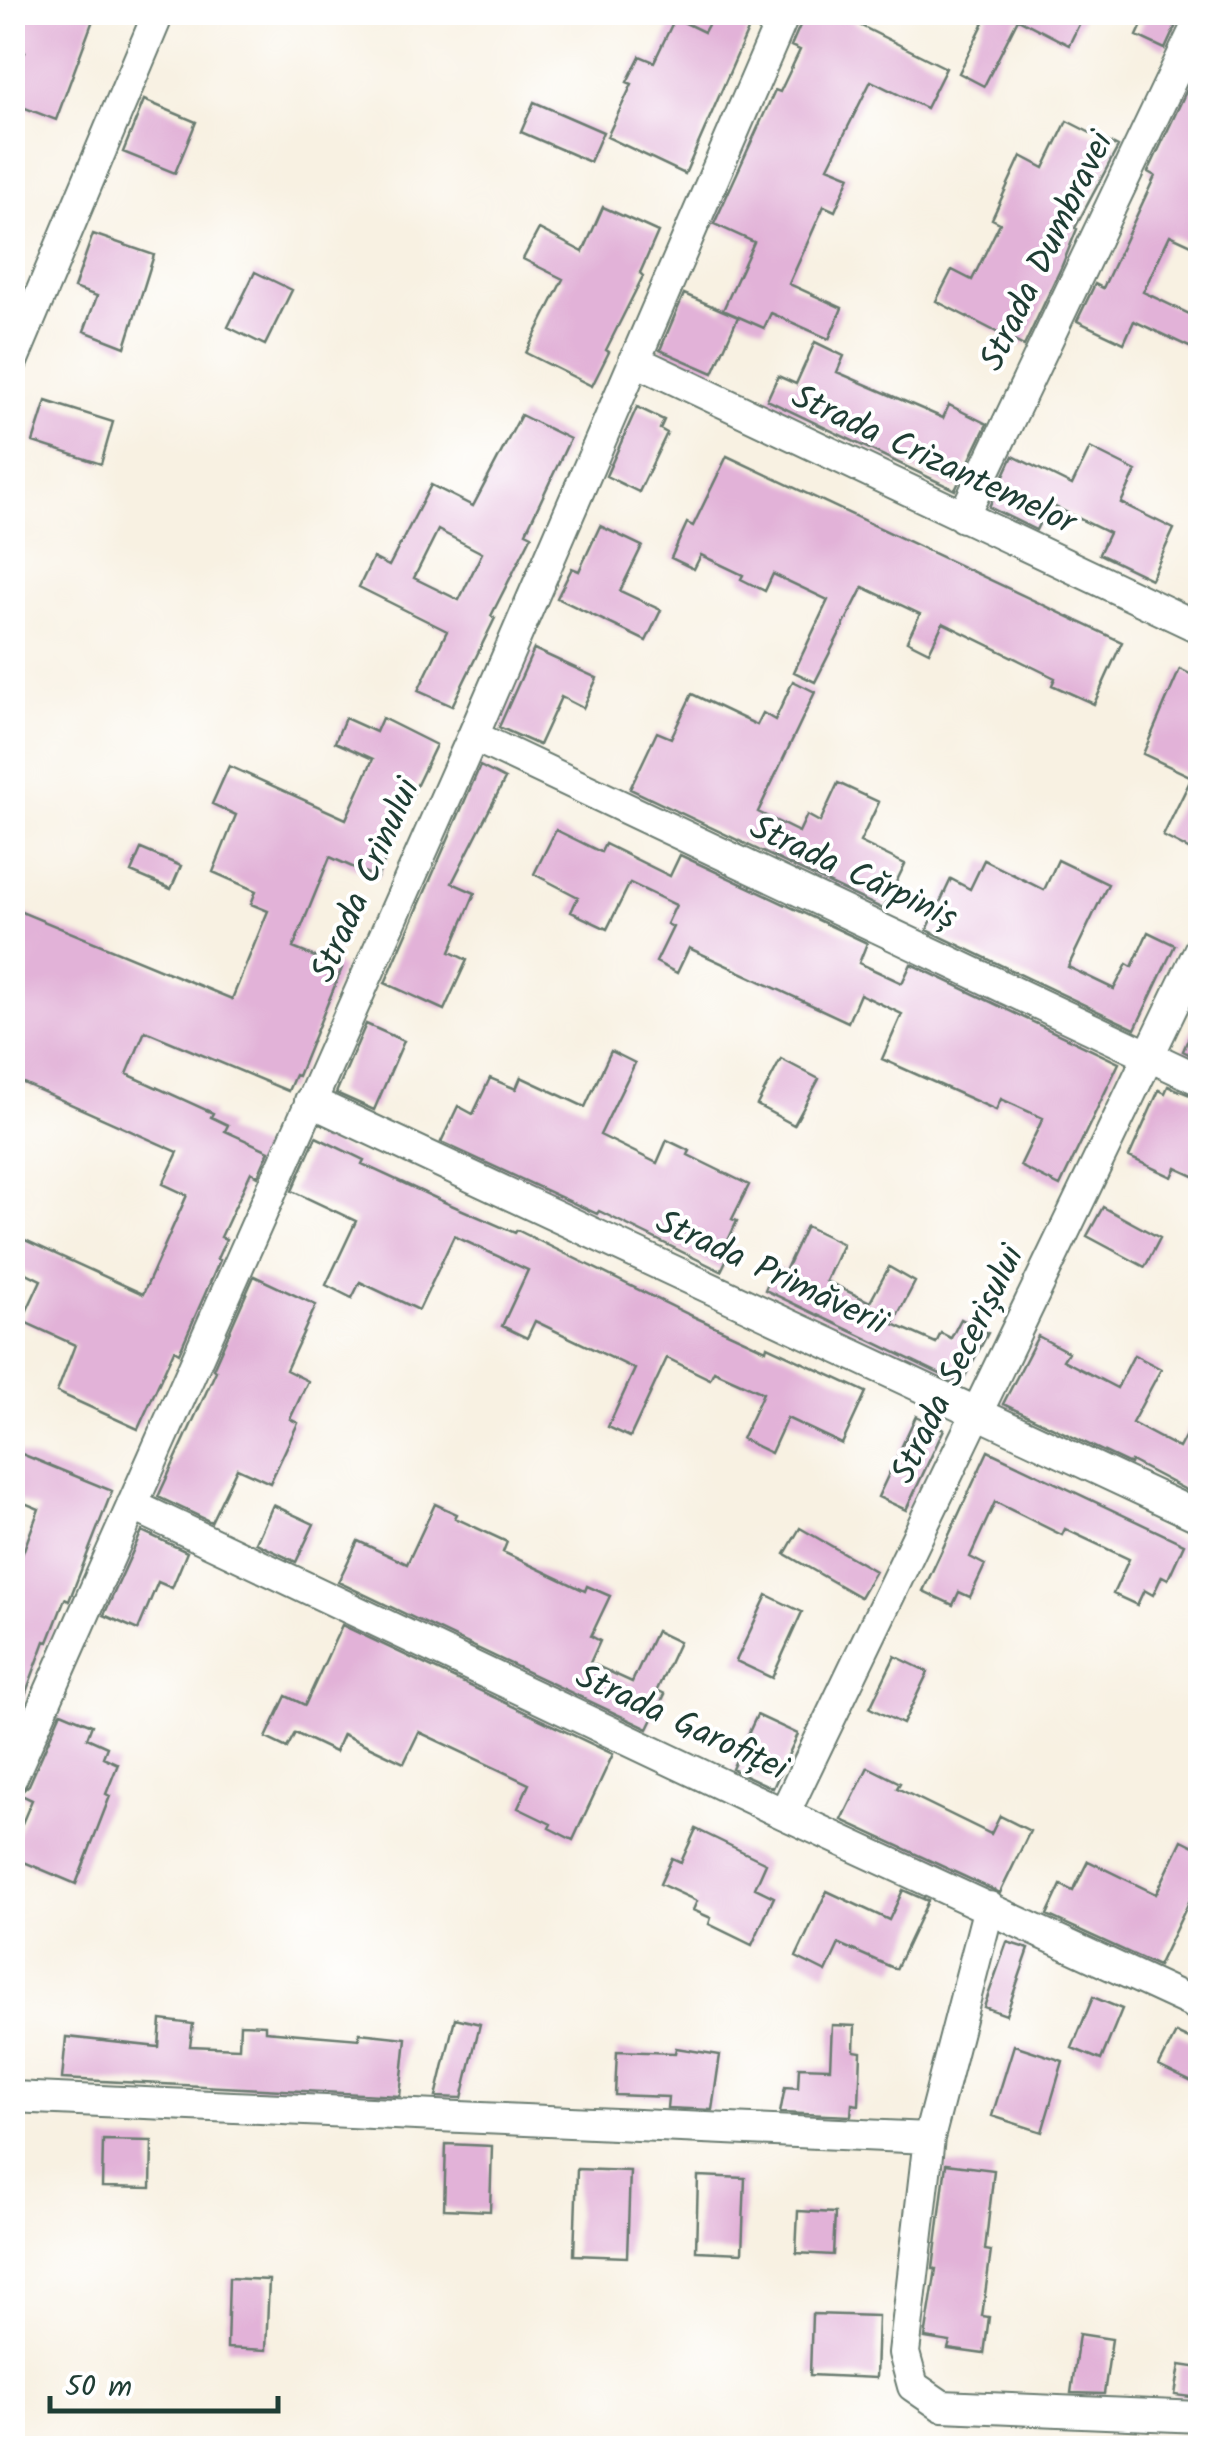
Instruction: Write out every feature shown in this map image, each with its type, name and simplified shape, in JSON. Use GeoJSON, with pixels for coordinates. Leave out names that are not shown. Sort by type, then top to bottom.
{"type":"FeatureCollection","features":[{"type":"Feature","properties":{"kind":"street"},"geometry":{"type":"LineString","coordinates":[[12,362],[159,12]]}},
{"type":"Feature","properties":{"kind":"street","name":"Strada Crinului"},"geometry":{"type":"LineString","coordinates":[[12,1778],[473,736],[785,12]]}},
{"type":"Feature","properties":{"kind":"street","name":"Strada Dumbravei"},"geometry":{"type":"LineString","coordinates":[[963,517],[1200,19]]}},
{"type":"Feature","properties":{"kind":"street","name":"Strada Crizantemelor"},"geometry":{"type":"LineString","coordinates":[[634,360],[1200,628]]}},
{"type":"Feature","properties":{"kind":"street","name":"Strada Cărpiniș"},"geometry":{"type":"LineString","coordinates":[[473,736],[1200,1080]]}},
{"type":"Feature","properties":{"kind":"street","name":"Strada Secerișului"},"geometry":{"type":"LineString","coordinates":[[784,1814],[1200,949]]}},
{"type":"Feature","properties":{"kind":"street","name":"Strada Primăverii"},"geometry":{"type":"LineString","coordinates":[[310,1101],[1200,1516]]}},
{"type":"Feature","properties":{"kind":"street","name":"Strada Garofiței"},"geometry":{"type":"LineString","coordinates":[[132,1506],[1200,2006]]}},
{"type":"Feature","properties":{"kind":"street"},"geometry":{"type":"LineString","coordinates":[[989,1908],[929,2138],[904,2353],[913,2386],[942,2406],[1200,2417]]}},
{"type":"Feature","properties":{"kind":"street"},"geometry":{"type":"LineString","coordinates":[[12,2097],[929,2138]]}},
{"type":"Feature","properties":{"kind":"building"},"geometry":{"type":"Polygon","coordinates":[[[12,12],[96,12],[56,120],[12,103],[12,84],[25,52],[12,48],[12,12]]]}},
{"type":"Feature","properties":{"kind":"building"},"geometry":{"type":"Polygon","coordinates":[[[715,12],[756,12],[685,174],[607,137],[632,84],[627,82],[640,56],[654,62],[675,18],[704,32],[715,12]]]}},
{"type":"Feature","properties":{"kind":"building"},"geometry":{"type":"Polygon","coordinates":[[[806,12],[833,12],[946,68],[926,108],[871,81],[828,167],[850,176],[835,211],[824,206],[789,284],[842,308],[829,339],[771,313],[764,328],[723,310],[754,242],[714,224],[775,90],[780,92],[800,50],[791,46],[806,12]]]}},
{"type":"Feature","properties":{"kind":"building"},"geometry":{"type":"Polygon","coordinates":[[[989,12],[1085,12],[1069,45],[1018,19],[984,86],[959,73],[989,12]]]}},
{"type":"Feature","properties":{"kind":"building"},"geometry":{"type":"Polygon","coordinates":[[[1148,12],[1182,12],[1165,49],[1137,36],[1148,12]]]}},
{"type":"Feature","properties":{"kind":"building"},"geometry":{"type":"Polygon","coordinates":[[[1200,62],[1200,249],[1170,235],[1143,292],[1200,319],[1200,352],[1134,321],[1124,343],[1077,321],[1095,284],[1103,288],[1155,176],[1148,172],[1200,62]]]}},
{"type":"Feature","properties":{"kind":"building"},"geometry":{"type":"Polygon","coordinates":[[[144,100],[196,122],[175,173],[123,152],[144,100]]]}},
{"type":"Feature","properties":{"kind":"building"},"geometry":{"type":"Polygon","coordinates":[[[534,102],[603,132],[590,162],[521,132],[534,102]]]}},
{"type":"Feature","properties":{"kind":"building"},"geometry":{"type":"Polygon","coordinates":[[[1067,121],[1118,147],[1075,228],[1061,268],[1024,346],[936,301],[952,270],[972,280],[1000,223],[992,219],[1021,156],[1044,168],[1067,121]]]}},
{"type":"Feature","properties":{"kind":"building"},"geometry":{"type":"Polygon","coordinates":[[[603,207],[658,232],[640,273],[643,276],[592,386],[526,353],[563,279],[523,259],[539,229],[583,252],[603,207]]]}},
{"type":"Feature","properties":{"kind":"building"},"geometry":{"type":"Polygon","coordinates":[[[93,234],[154,255],[125,347],[84,331],[97,296],[74,288],[93,234]]]}},
{"type":"Feature","properties":{"kind":"building"},"geometry":{"type":"Polygon","coordinates":[[[255,272],[292,290],[265,345],[228,327],[255,272]]]}},
{"type":"Feature","properties":{"kind":"building"},"geometry":{"type":"Polygon","coordinates":[[[684,294],[738,317],[713,373],[660,350],[684,294]]]}},
{"type":"Feature","properties":{"kind":"building"},"geometry":{"type":"Polygon","coordinates":[[[815,342],[844,356],[837,372],[943,418],[949,405],[987,424],[955,490],[767,400],[778,376],[796,384],[815,342]]]}},
{"type":"Feature","properties":{"kind":"building"},"geometry":{"type":"Polygon","coordinates":[[[46,401],[113,422],[101,464],[33,442],[46,401]]]}},
{"type":"Feature","properties":{"kind":"building"},"geometry":{"type":"Polygon","coordinates":[[[637,407],[664,420],[660,429],[667,433],[639,492],[606,476],[637,407]]]}},
{"type":"Feature","properties":{"kind":"building"},"geometry":{"type":"Polygon","coordinates":[[[521,415],[570,439],[526,532],[532,535],[452,706],[418,691],[447,631],[359,587],[373,558],[389,566],[431,485],[473,506],[521,415]],[[438,530],[414,578],[459,600],[482,553],[438,530]]]}},
{"type":"Feature","properties":{"kind":"building"},"geometry":{"type":"Polygon","coordinates":[[[1090,448],[1136,471],[1121,503],[1174,529],[1151,579],[1099,554],[1109,533],[1049,504],[1036,530],[989,507],[1013,456],[1072,485],[1090,448]]]}},
{"type":"Feature","properties":{"kind":"building"},"geometry":{"type":"Polygon","coordinates":[[[727,456],[1122,642],[1094,704],[1052,685],[1055,678],[943,623],[929,652],[907,641],[920,614],[863,587],[815,682],[794,672],[828,600],[773,574],[765,591],[741,579],[743,575],[701,555],[694,569],[671,558],[687,523],[693,526],[727,456]]]}},
{"type":"Feature","properties":{"kind":"building"},"geometry":{"type":"Polygon","coordinates":[[[600,526],[642,546],[620,591],[661,610],[646,641],[557,598],[572,568],[579,571],[600,526]]]}},
{"type":"Feature","properties":{"kind":"building"},"geometry":{"type":"Polygon","coordinates":[[[534,649],[597,678],[583,708],[561,697],[539,745],[499,727],[534,649]]]}},
{"type":"Feature","properties":{"kind":"building"},"geometry":{"type":"Polygon","coordinates":[[[1180,669],[1200,679],[1200,855],[1163,836],[1192,777],[1143,754],[1180,669]]]}},
{"type":"Feature","properties":{"kind":"building"},"geometry":{"type":"Polygon","coordinates":[[[793,681],[815,692],[758,812],[799,832],[807,815],[820,822],[838,783],[879,802],[860,842],[905,864],[883,909],[630,789],[657,732],[671,738],[692,694],[757,725],[763,713],[775,720],[793,681]]]}},
{"type":"Feature","properties":{"kind":"building"},"geometry":{"type":"Polygon","coordinates":[[[345,718],[376,732],[382,718],[436,745],[391,839],[394,840],[377,878],[330,857],[293,948],[342,968],[298,1076],[295,1075],[288,1091],[145,1031],[127,1074],[213,1113],[211,1117],[228,1125],[225,1131],[269,1151],[258,1176],[251,1172],[221,1237],[226,1239],[217,1259],[220,1260],[179,1353],[174,1350],[138,1429],[57,1392],[75,1345],[22,1321],[41,1280],[12,1266],[12,1234],[143,1294],[187,1195],[163,1184],[178,1152],[12,1078],[12,908],[232,999],[268,911],[251,904],[256,891],[213,872],[236,815],[212,804],[229,766],[346,819],[373,759],[335,742],[345,718]]]}},
{"type":"Feature","properties":{"kind":"building"},"geometry":{"type":"Polygon","coordinates":[[[480,766],[505,779],[452,883],[475,893],[450,952],[467,960],[444,1010],[385,983],[480,766]]]}},
{"type":"Feature","properties":{"kind":"building"},"geometry":{"type":"Polygon","coordinates":[[[556,830],[601,852],[605,844],[670,876],[680,855],[867,943],[859,963],[902,983],[911,964],[1119,1063],[1060,1186],[1020,1166],[1043,1118],[1001,1099],[996,1110],[882,1059],[902,1014],[860,994],[848,1022],[689,948],[677,973],[656,962],[673,927],[667,924],[676,905],[630,883],[607,929],[571,912],[578,897],[534,874],[556,830]]]}},
{"type":"Feature","properties":{"kind":"building"},"geometry":{"type":"Polygon","coordinates":[[[141,849],[181,866],[171,889],[131,872],[141,849]]]}},
{"type":"Feature","properties":{"kind":"building"},"geometry":{"type":"Polygon","coordinates":[[[984,860],[1044,890],[1058,860],[1108,884],[1068,967],[1114,989],[1127,964],[1132,967],[1148,932],[1175,945],[1135,1029],[927,930],[951,879],[970,889],[984,860]]]}},
{"type":"Feature","properties":{"kind":"building"},"geometry":{"type":"Polygon","coordinates":[[[1200,1011],[1200,1060],[1183,1051],[1200,1011]]]}},
{"type":"Feature","properties":{"kind":"building"},"geometry":{"type":"Polygon","coordinates":[[[366,1024],[404,1041],[374,1110],[336,1093],[366,1024]]]}},
{"type":"Feature","properties":{"kind":"building"},"geometry":{"type":"Polygon","coordinates":[[[611,1051],[635,1063],[600,1135],[657,1163],[667,1140],[690,1151],[688,1155],[749,1185],[732,1219],[737,1221],[726,1245],[732,1248],[721,1271],[599,1211],[597,1214],[441,1142],[458,1106],[473,1114],[490,1078],[516,1089],[521,1077],[585,1107],[611,1051]]]}},
{"type":"Feature","properties":{"kind":"building"},"geometry":{"type":"Polygon","coordinates":[[[781,1059],[819,1079],[794,1125],[757,1105],[781,1059]]]}},
{"type":"Feature","properties":{"kind":"building"},"geometry":{"type":"Polygon","coordinates":[[[1168,1086],[1200,1099],[1200,1179],[1176,1168],[1172,1177],[1129,1157],[1159,1090],[1165,1093],[1168,1086]]]}},
{"type":"Feature","properties":{"kind":"building"},"geometry":{"type":"Polygon","coordinates":[[[316,1137],[364,1160],[362,1164],[515,1233],[517,1230],[688,1314],[866,1392],[842,1444],[787,1418],[771,1453],[742,1439],[763,1393],[714,1371],[710,1379],[667,1358],[630,1437],[608,1427],[635,1369],[535,1321],[527,1338],[502,1326],[528,1270],[454,1236],[419,1310],[360,1282],[352,1298],[326,1285],[356,1221],[292,1191],[316,1137]]]}},
{"type":"Feature","properties":{"kind":"building"},"geometry":{"type":"Polygon","coordinates":[[[1103,1207],[1160,1238],[1145,1267],[1087,1236],[1103,1207]]]}},
{"type":"Feature","properties":{"kind":"building"},"geometry":{"type":"Polygon","coordinates":[[[806,1226],[843,1244],[826,1281],[870,1302],[889,1267],[915,1282],[893,1324],[936,1343],[941,1333],[951,1338],[961,1319],[988,1333],[961,1384],[765,1290],[775,1267],[785,1271],[806,1226]]]}},
{"type":"Feature","properties":{"kind":"building"},"geometry":{"type":"Polygon","coordinates":[[[254,1276],[316,1305],[286,1370],[308,1381],[290,1419],[298,1423],[270,1483],[237,1468],[211,1522],[158,1497],[254,1276]]]}},
{"type":"Feature","properties":{"kind":"building"},"geometry":{"type":"Polygon","coordinates":[[[1038,1336],[1068,1352],[1063,1360],[1117,1388],[1134,1355],[1161,1369],[1132,1423],[1179,1448],[1200,1408],[1200,1478],[1192,1493],[1003,1404],[1038,1336]]]}},
{"type":"Feature","properties":{"kind":"building"},"geometry":{"type":"Polygon","coordinates":[[[916,1416],[944,1429],[906,1510],[878,1497],[916,1416]]]}},
{"type":"Feature","properties":{"kind":"building"},"geometry":{"type":"Polygon","coordinates":[[[12,1450],[112,1491],[69,1601],[65,1599],[48,1642],[45,1641],[12,1730],[12,1582],[39,1509],[12,1498],[12,1450]]]}},
{"type":"Feature","properties":{"kind":"building"},"geometry":{"type":"Polygon","coordinates":[[[988,1451],[1184,1544],[1168,1579],[1162,1576],[1153,1595],[1144,1590],[1137,1605],[1113,1594],[1129,1559],[1065,1529],[1062,1535],[995,1502],[970,1557],[985,1565],[970,1597],[959,1592],[953,1605],[923,1591],[988,1451]]]}},
{"type":"Feature","properties":{"kind":"building"},"geometry":{"type":"Polygon","coordinates":[[[435,1504],[457,1514],[455,1518],[507,1542],[503,1552],[585,1591],[587,1586],[610,1596],[591,1636],[600,1641],[590,1663],[632,1682],[656,1631],[679,1642],[657,1690],[665,1694],[648,1729],[338,1582],[358,1541],[407,1564],[435,1504]]]}},
{"type":"Feature","properties":{"kind":"building"},"geometry":{"type":"Polygon","coordinates":[[[273,1505],[314,1524],[296,1562],[256,1543],[273,1505]]]}},
{"type":"Feature","properties":{"kind":"building"},"geometry":{"type":"Polygon","coordinates":[[[800,1528],[875,1571],[860,1597],[785,1554],[800,1528]]]}},
{"type":"Feature","properties":{"kind":"building"},"geometry":{"type":"Polygon","coordinates":[[[142,1531],[187,1552],[172,1588],[158,1582],[138,1630],[104,1615],[142,1531]]]}},
{"type":"Feature","properties":{"kind":"building"},"geometry":{"type":"Polygon","coordinates":[[[767,1595],[802,1612],[772,1678],[736,1661],[767,1595]]]}},
{"type":"Feature","properties":{"kind":"building"},"geometry":{"type":"Polygon","coordinates":[[[342,1625],[613,1754],[573,1840],[518,1808],[529,1784],[419,1732],[404,1763],[343,1734],[335,1752],[295,1733],[287,1748],[266,1738],[286,1696],[305,1705],[342,1625]]]}},
{"type":"Feature","properties":{"kind":"building"},"geometry":{"type":"Polygon","coordinates":[[[895,1656],[928,1672],[903,1724],[870,1708],[895,1656]]]}},
{"type":"Feature","properties":{"kind":"building"},"geometry":{"type":"Polygon","coordinates":[[[61,1712],[92,1725],[87,1738],[107,1747],[103,1757],[118,1764],[106,1794],[110,1796],[76,1884],[12,1857],[12,1847],[32,1800],[19,1794],[29,1785],[61,1712]]]}},
{"type":"Feature","properties":{"kind":"building"},"geometry":{"type":"Polygon","coordinates":[[[757,1715],[798,1734],[773,1788],[732,1769],[757,1715]]]}},
{"type":"Feature","properties":{"kind":"building"},"geometry":{"type":"Polygon","coordinates":[[[868,1767],[900,1783],[897,1788],[991,1834],[1000,1816],[1030,1831],[1000,1893],[842,1820],[868,1767]]]}},
{"type":"Feature","properties":{"kind":"building"},"geometry":{"type":"Polygon","coordinates":[[[696,1829],[766,1863],[755,1888],[774,1897],[752,1945],[709,1924],[711,1918],[693,1910],[697,1901],[660,1884],[672,1858],[681,1862],[696,1829]]]}},
{"type":"Feature","properties":{"kind":"building"},"geometry":{"type":"Polygon","coordinates":[[[1182,1840],[1200,1849],[1200,1879],[1158,1966],[1047,1915],[1061,1885],[1073,1891],[1088,1861],[1156,1894],[1182,1840]]]}},
{"type":"Feature","properties":{"kind":"building"},"geometry":{"type":"Polygon","coordinates":[[[903,1890],[928,1901],[896,1969],[839,1944],[826,1972],[796,1957],[827,1891],[889,1920],[903,1890]]]}},
{"type":"Feature","properties":{"kind":"building"},"geometry":{"type":"Polygon","coordinates":[[[1007,1942],[1029,1949],[1006,2015],[984,2007],[1007,1942]]]}},
{"type":"Feature","properties":{"kind":"building"},"geometry":{"type":"Polygon","coordinates":[[[1093,1997],[1122,2009],[1101,2060],[1072,2048],[1093,1997]]]}},
{"type":"Feature","properties":{"kind":"building"},"geometry":{"type":"Polygon","coordinates":[[[455,2018],[480,2024],[462,2098],[436,2097],[455,2018]]]}},
{"type":"Feature","properties":{"kind":"building"},"geometry":{"type":"Polygon","coordinates":[[[161,2020],[193,2024],[190,2046],[239,2048],[240,2024],[265,2025],[265,2031],[359,2039],[359,2033],[406,2038],[400,2096],[62,2079],[66,2037],[159,2047],[161,2020]]]}},
{"type":"Feature","properties":{"kind":"building"},"geometry":{"type":"Polygon","coordinates":[[[832,2025],[855,2026],[854,2051],[861,2052],[859,2105],[852,2104],[851,2116],[780,2113],[785,2087],[798,2088],[799,2067],[830,2068],[832,2025]]]}},
{"type":"Feature","properties":{"kind":"building"},"geometry":{"type":"Polygon","coordinates":[[[1176,2033],[1200,2044],[1200,2086],[1159,2066],[1176,2033]]]}},
{"type":"Feature","properties":{"kind":"building"},"geometry":{"type":"Polygon","coordinates":[[[1014,2045],[1063,2061],[1042,2132],[992,2116],[1014,2045]]]}},
{"type":"Feature","properties":{"kind":"building"},"geometry":{"type":"Polygon","coordinates":[[[676,2048],[720,2055],[712,2110],[667,2108],[668,2097],[615,2095],[617,2051],[675,2053],[676,2048]]]}},
{"type":"Feature","properties":{"kind":"building"},"geometry":{"type":"Polygon","coordinates":[[[103,2140],[152,2141],[151,2188],[102,2187],[103,2140]]]}},
{"type":"Feature","properties":{"kind":"building"},"geometry":{"type":"Polygon","coordinates":[[[446,2144],[492,2146],[490,2211],[444,2209],[446,2144]]]}},
{"type":"Feature","properties":{"kind":"building"},"geometry":{"type":"Polygon","coordinates":[[[946,2164],[994,2170],[985,2250],[991,2251],[982,2316],[989,2317],[984,2354],[948,2349],[950,2342],[925,2338],[946,2164]]]}},
{"type":"Feature","properties":{"kind":"building"},"geometry":{"type":"Polygon","coordinates":[[[577,2169],[630,2171],[627,2257],[574,2255],[577,2169]]]}},
{"type":"Feature","properties":{"kind":"building"},"geometry":{"type":"Polygon","coordinates":[[[698,2176],[745,2178],[742,2253],[696,2251],[698,2176]]]}},
{"type":"Feature","properties":{"kind":"building"},"geometry":{"type":"Polygon","coordinates":[[[798,2211],[835,2213],[833,2255],[796,2253],[798,2211]]]}},
{"type":"Feature","properties":{"kind":"building"},"geometry":{"type":"Polygon","coordinates":[[[229,2278],[269,2280],[266,2350],[227,2348],[229,2278]]]}},
{"type":"Feature","properties":{"kind":"building"},"geometry":{"type":"Polygon","coordinates":[[[812,2314],[878,2316],[876,2378],[810,2375],[812,2314]]]}},
{"type":"Feature","properties":{"kind":"building"},"geometry":{"type":"Polygon","coordinates":[[[1079,2334],[1112,2339],[1104,2394],[1071,2393],[1079,2334]]]}},
{"type":"Feature","properties":{"kind":"building"},"geometry":{"type":"Polygon","coordinates":[[[1180,2365],[1200,2368],[1200,2398],[1175,2395],[1180,2365]]]}}]}
